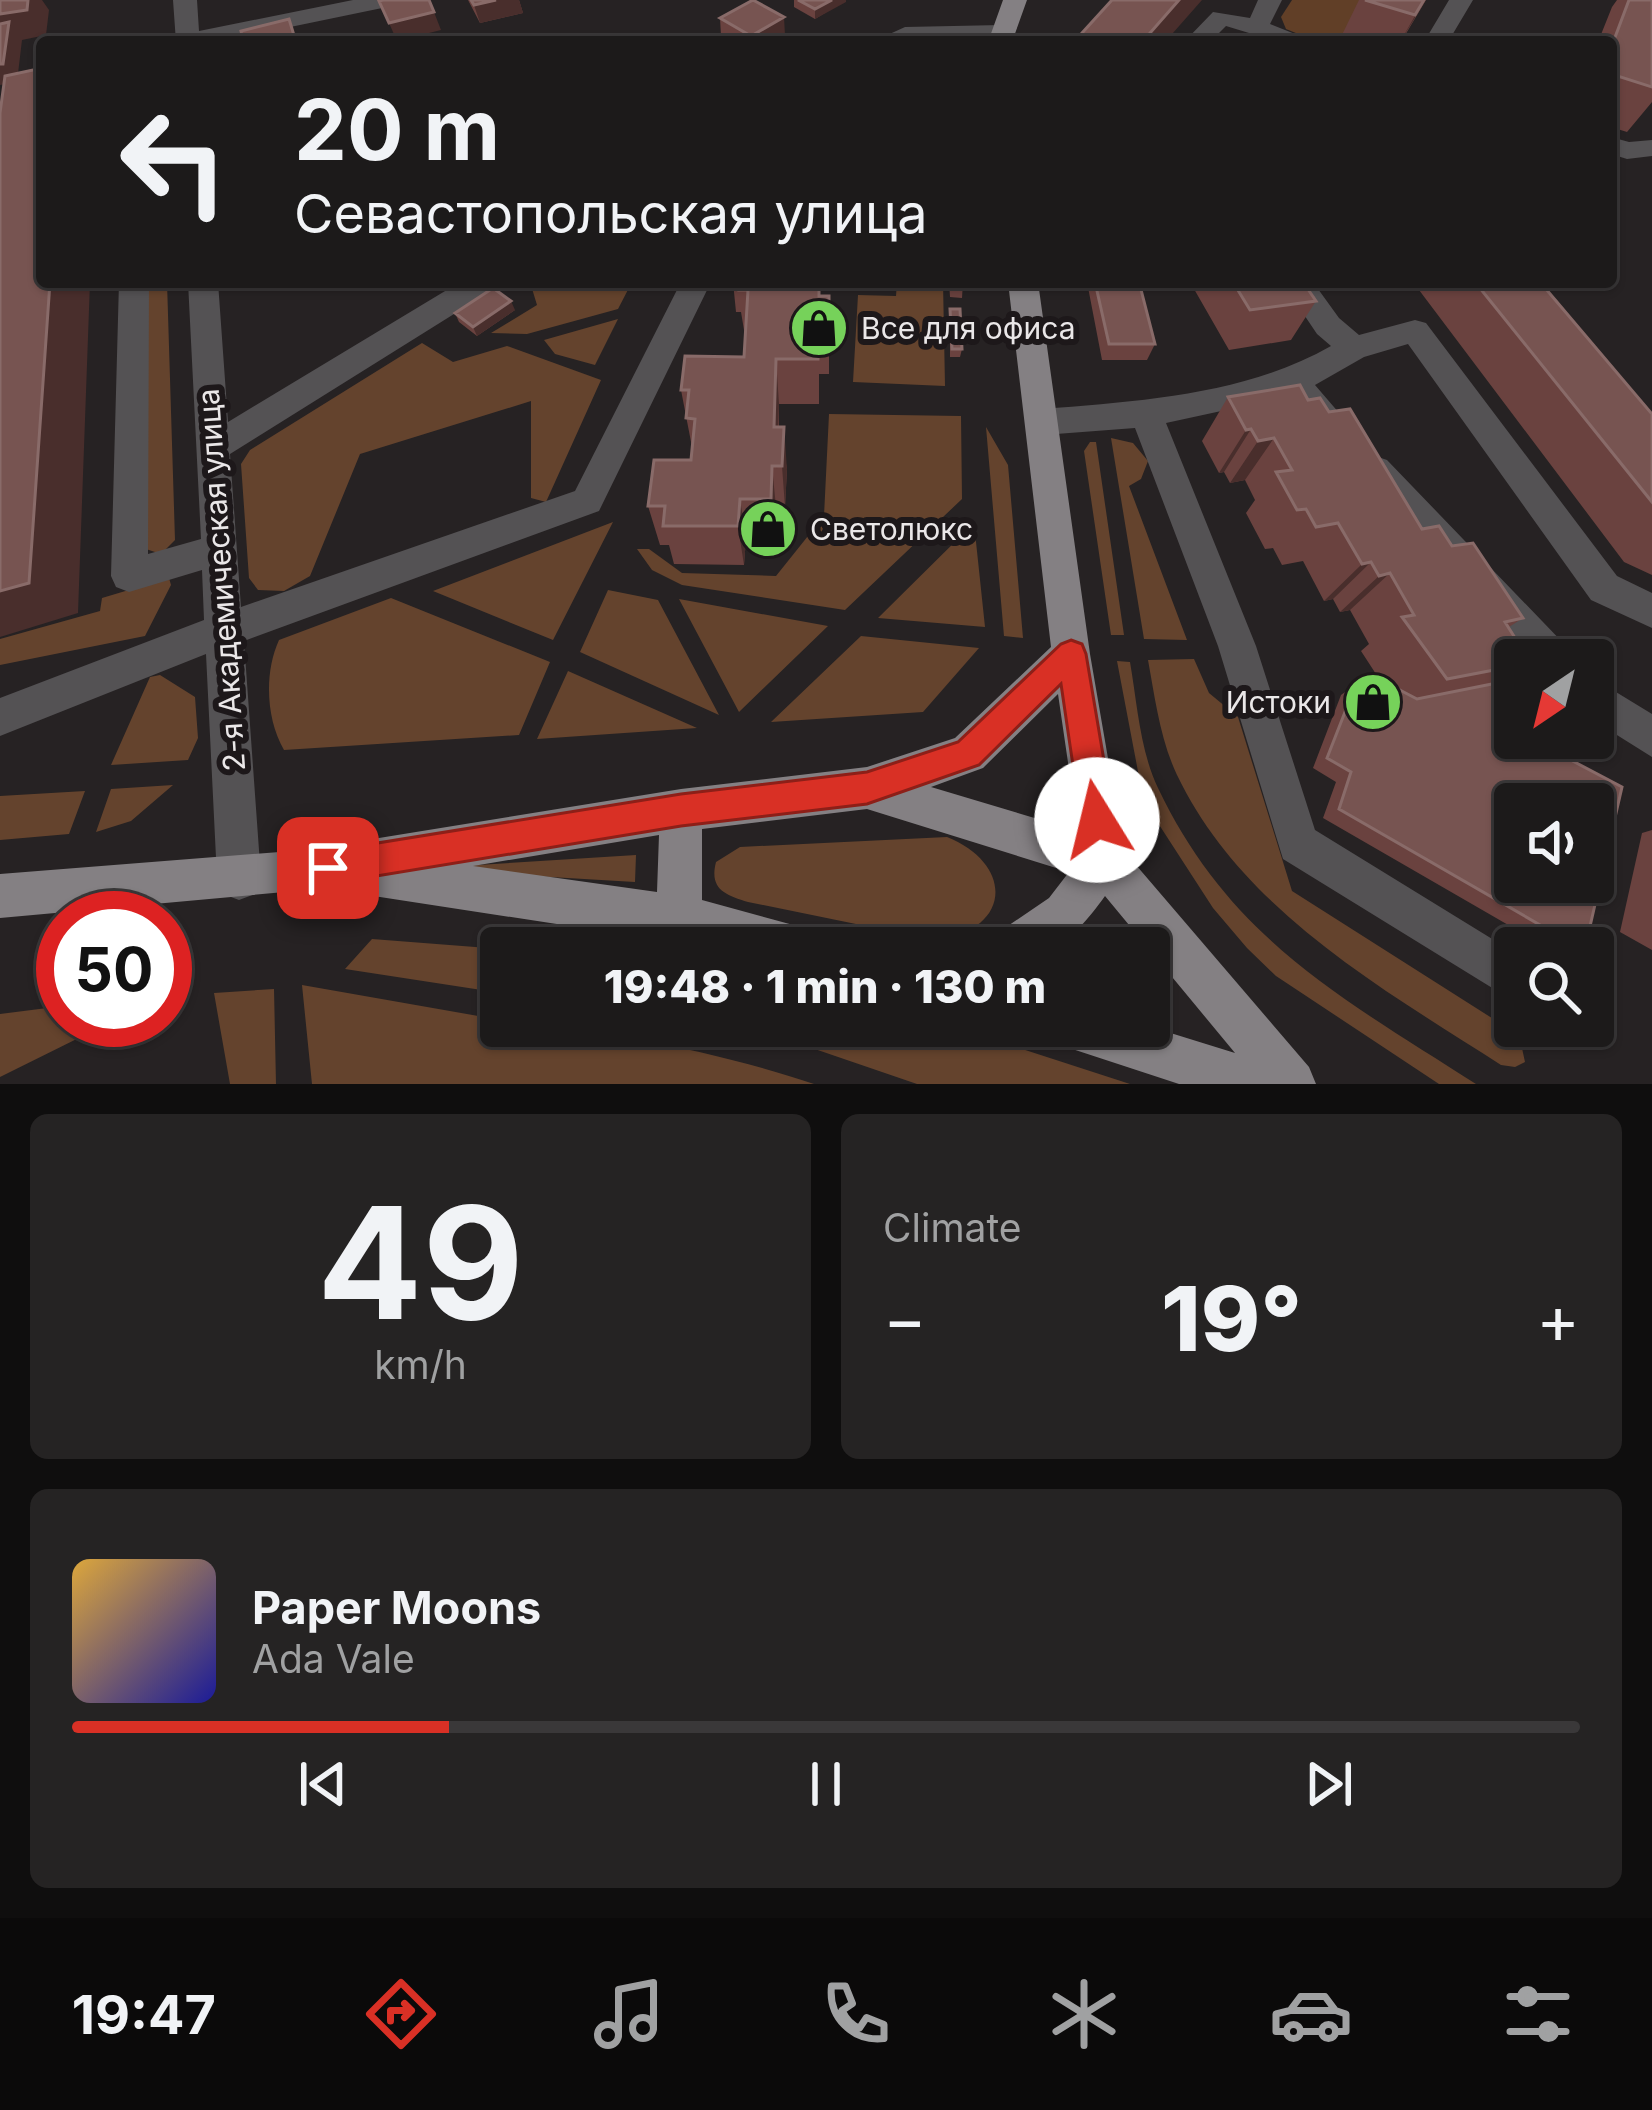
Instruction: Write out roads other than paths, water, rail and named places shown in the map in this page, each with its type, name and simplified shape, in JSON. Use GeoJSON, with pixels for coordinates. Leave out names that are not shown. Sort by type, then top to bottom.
{"type":"FeatureCollection","features":[{"type":"Feature","properties":{"kind":"main road"},"geometry":{"type":"LineString","coordinates":[[1000,36],[1015,0]]}},
{"type":"Feature","properties":{"kind":"main road"},"geometry":{"type":"LineString","coordinates":[[1024,288],[1071,654],[1104,861],[1292,1084]]}},
{"type":"Feature","properties":{"kind":"main road"},"geometry":{"type":"LineString","coordinates":[[0,896],[328,868],[681,810],[867,788],[968,754],[1071,654]]}},
{"type":"Feature","properties":{"kind":"main road"},"geometry":{"type":"LineString","coordinates":[[867,788],[1104,861]]}},
{"type":"Feature","properties":{"kind":"main road"},"geometry":{"type":"LineString","coordinates":[[679,917],[681,810]]}},
{"type":"Feature","properties":{"kind":"main road"},"geometry":{"type":"LineString","coordinates":[[1046,927],[1065,914],[1104,861]]}},
{"type":"Feature","properties":{"kind":"main road"},"geometry":{"type":"LineString","coordinates":[[328,868],[679,917],[719,927]]}},
{"type":"Feature","properties":{"kind":"main road"},"geometry":{"type":"LineString","coordinates":[[1138,1047],[1256,1084]]}},
{"type":"Feature","properties":{"kind":"street"},"geometry":{"type":"LineString","coordinates":[[185,0],[188,36]]}},
{"type":"Feature","properties":{"kind":"street"},"geometry":{"type":"LineString","coordinates":[[216,36],[387,0]]}},
{"type":"Feature","properties":{"kind":"street"},"geometry":{"type":"LineString","coordinates":[[1257,27],[1270,0]]}},
{"type":"Feature","properties":{"kind":"street"},"geometry":{"type":"LineString","coordinates":[[1440,36],[1461,0]]}},
{"type":"Feature","properties":{"kind":"street"},"geometry":{"type":"LineString","coordinates":[[1202,36],[1220,16],[1285,36]]}},
{"type":"Feature","properties":{"kind":"street"},"geometry":{"type":"LineString","coordinates":[[900,36],[968,36]]}},
{"type":"Feature","properties":{"kind":"street"},"geometry":{"type":"LineString","coordinates":[[1617,147],[1628,151],[1652,148]]}},
{"type":"Feature","properties":{"kind":"street"},"geometry":{"type":"LineString","coordinates":[[134,288],[129,576],[219,549]]}},
{"type":"Feature","properties":{"kind":"street","name":"2-я Академическая улица"},"geometry":{"type":"LineString","coordinates":[[202,288],[239,878]]}},
{"type":"Feature","properties":{"kind":"street"},"geometry":{"type":"LineString","coordinates":[[213,448],[473,288]]}},
{"type":"Feature","properties":{"kind":"street"},"geometry":{"type":"LineString","coordinates":[[0,717],[587,501],[693,288]]}},
{"type":"Feature","properties":{"kind":"street"},"geometry":{"type":"LineString","coordinates":[[1301,288],[1328,326],[1354,348]]}},
{"type":"Feature","properties":{"kind":"street"},"geometry":{"type":"LineString","coordinates":[[1043,422],[1146,414],[1293,383],[1354,348],[1415,331],[1508,432],[1604,588],[1652,611]]}},
{"type":"Feature","properties":{"kind":"street"},"geometry":{"type":"LineString","coordinates":[[1293,383],[1533,639]]}},
{"type":"Feature","properties":{"kind":"street"},"geometry":{"type":"LineString","coordinates":[[1146,414],[1237,646],[1298,844],[1494,966]]}},
{"type":"Feature","properties":{"kind":"street"},"geometry":{"type":"LineString","coordinates":[[1614,711],[1652,736]]}},
{"type":"Feature","properties":{"kind":"place","name":"Все для офиса"},"geometry":{"type":"Point","coordinates":[819,328]}},
{"type":"Feature","properties":{"kind":"place","name":"Светолюкс"},"geometry":{"type":"Point","coordinates":[768,529]}},
{"type":"Feature","properties":{"kind":"place","name":"Истоки"},"geometry":{"type":"Point","coordinates":[1373,702]}}]}
